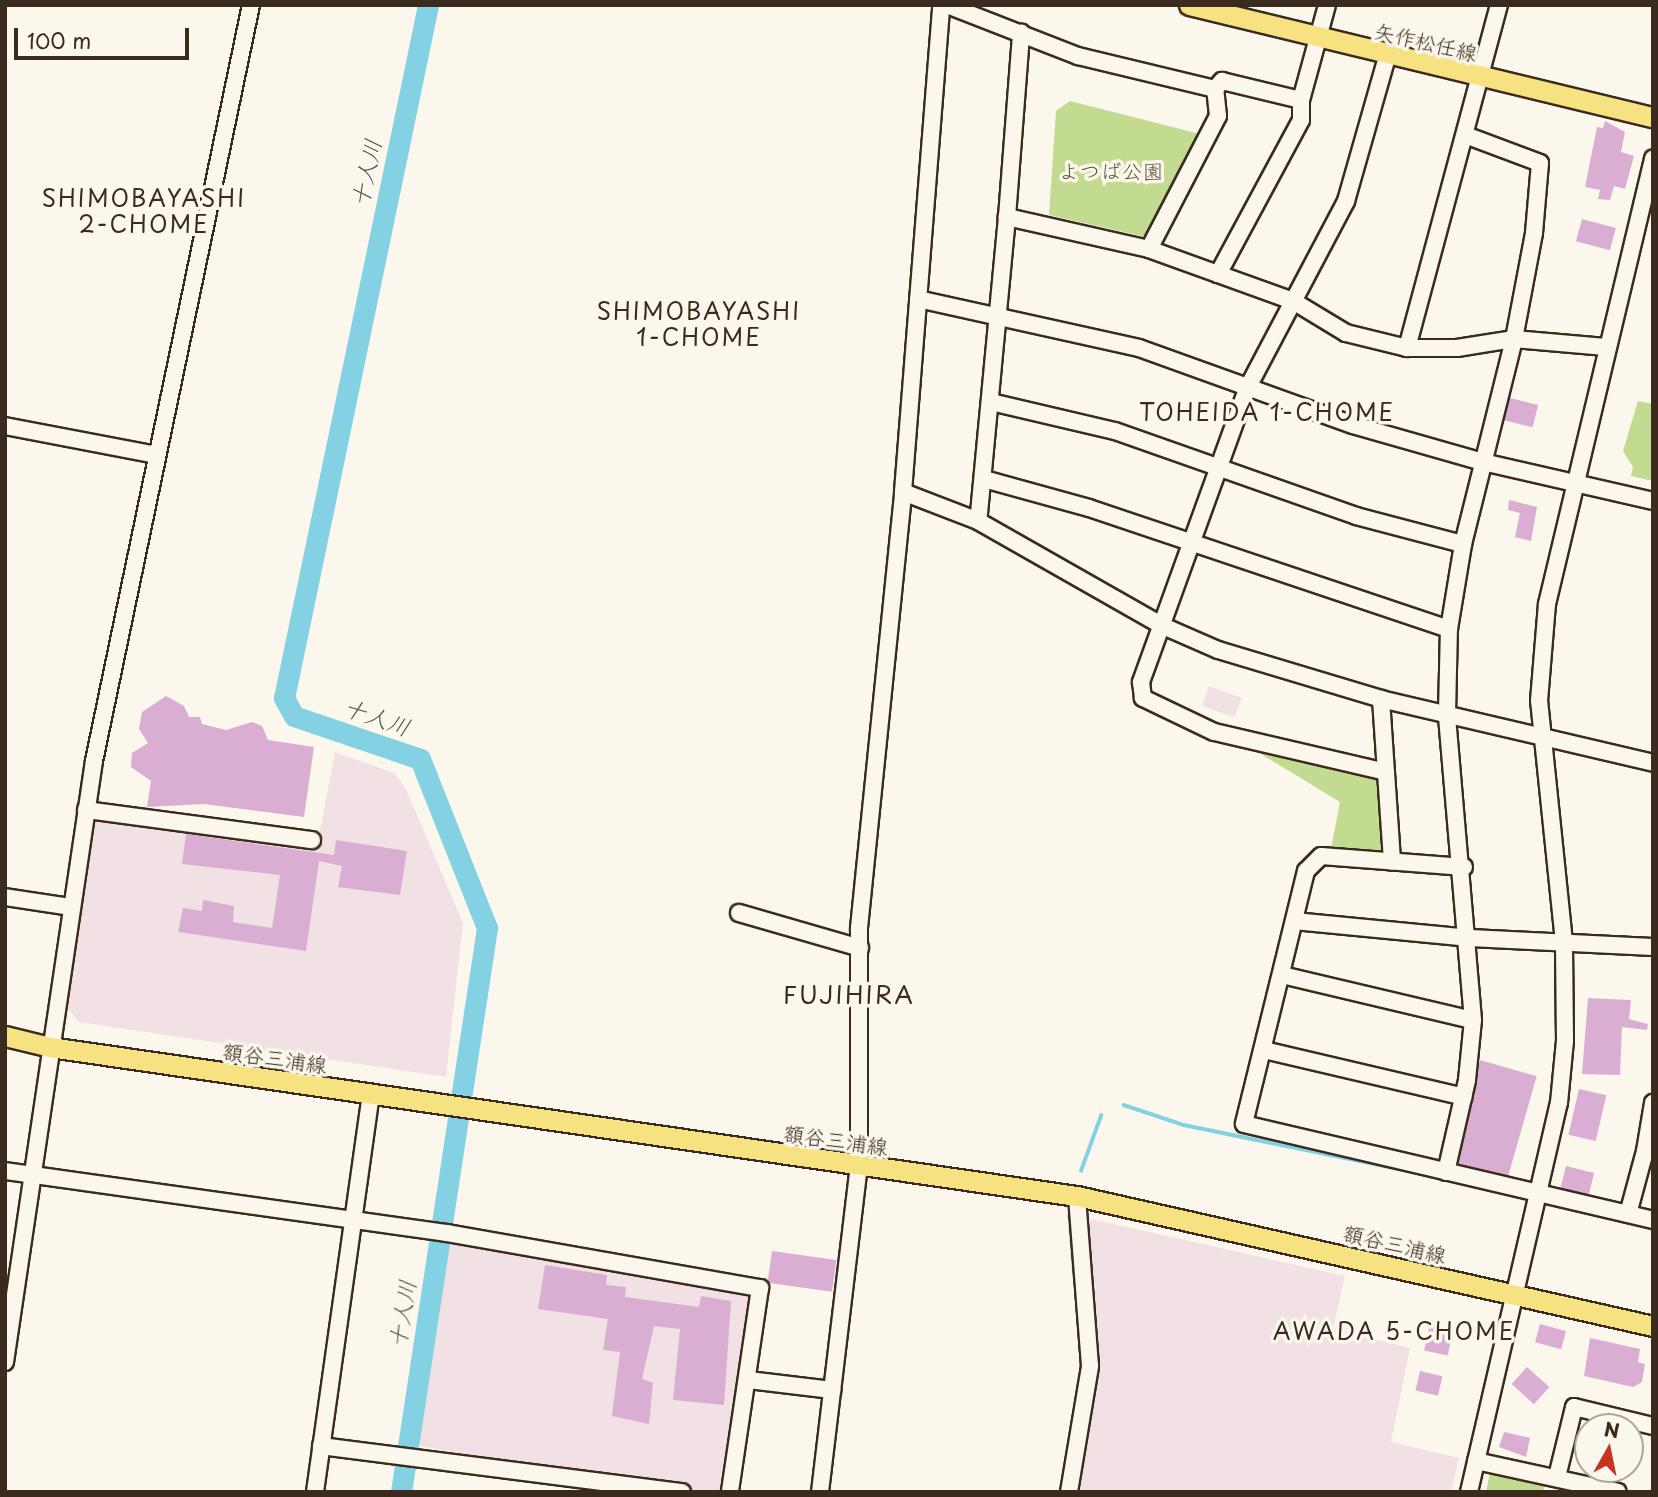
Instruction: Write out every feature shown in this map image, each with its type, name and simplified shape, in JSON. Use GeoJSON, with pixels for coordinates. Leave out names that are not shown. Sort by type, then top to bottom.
{"type":"FeatureCollection","features":[{"type":"Feature","properties":{"kind":"main road","name":"矢作松任線"},"geometry":{"type":"LineString","coordinates":[[1197,7],[1387,57],[1653,117]]}},
{"type":"Feature","properties":{"kind":"main road","name":"額谷三浦線"},"geometry":{"type":"LineString","coordinates":[[5,1036],[50,1047],[1077,1196],[1517,1293],[1653,1326]]}},
{"type":"Feature","properties":{"kind":"street"},"geometry":{"type":"LineString","coordinates":[[5,1362],[86,810],[251,5]]}},
{"type":"Feature","properties":{"kind":"street"},"geometry":{"type":"LineString","coordinates":[[820,1492],[859,1165],[860,948],[903,492],[941,5]]}},
{"type":"Feature","properties":{"kind":"street"},"geometry":{"type":"LineString","coordinates":[[947,5],[1079,56],[1215,89]]}},
{"type":"Feature","properties":{"kind":"street"},"geometry":{"type":"LineString","coordinates":[[1218,274],[1301,120],[1301,100],[1320,39],[1327,5]]}},
{"type":"Feature","properties":{"kind":"street"},"geometry":{"type":"LineString","coordinates":[[1407,348],[1425,271],[1468,136],[1499,5]]}},
{"type":"Feature","properties":{"kind":"street"},"geometry":{"type":"LineString","coordinates":[[978,521],[985,480],[1021,33]]}},
{"type":"Feature","properties":{"kind":"street"},"geometry":{"type":"LineString","coordinates":[[1382,771],[1214,732],[1143,698],[1141,682],[1248,387],[1346,201],[1387,57]]}},
{"type":"Feature","properties":{"kind":"street"},"geometry":{"type":"LineString","coordinates":[[1149,249],[1218,116],[1215,89],[1222,81],[1301,100]]}},
{"type":"Feature","properties":{"kind":"street"},"geometry":{"type":"LineString","coordinates":[[1446,1172],[1464,1097],[1473,1020],[1464,867],[1447,714],[1449,629],[1463,544],[1514,338],[1534,233],[1540,163],[1468,136]]}},
{"type":"Feature","properties":{"kind":"street"},"geometry":{"type":"LineString","coordinates":[[1469,1492],[1559,1103],[1564,942],[1539,701],[1547,604],[1653,158]]}},
{"type":"Feature","properties":{"kind":"street"},"geometry":{"type":"LineString","coordinates":[[1007,217],[1149,249],[1293,302],[1346,333],[1407,348],[1457,348],[1514,338],[1606,347]]}},
{"type":"Feature","properties":{"kind":"street"},"geometry":{"type":"LineString","coordinates":[[918,299],[999,312],[1139,348],[1248,387],[1483,462],[1653,501]]}},
{"type":"Feature","properties":{"kind":"street"},"geometry":{"type":"LineString","coordinates":[[991,402],[1115,431],[1356,516],[1463,544]]}},
{"type":"Feature","properties":{"kind":"street"},"geometry":{"type":"LineString","coordinates":[[5,426],[157,454]]}},
{"type":"Feature","properties":{"kind":"street"},"geometry":{"type":"LineString","coordinates":[[985,480],[1449,629]]}},
{"type":"Feature","properties":{"kind":"street"},"geometry":{"type":"LineString","coordinates":[[903,492],[978,521],[1163,626],[1218,650],[1381,699],[1653,763]]}},
{"type":"Feature","properties":{"kind":"street"},"geometry":{"type":"LineString","coordinates":[[1381,699],[1382,771],[1392,862]]}},
{"type":"Feature","properties":{"kind":"street"},"geometry":{"type":"LineString","coordinates":[[86,810],[312,839]]}},
{"type":"Feature","properties":{"kind":"street"},"geometry":{"type":"LineString","coordinates":[[1464,867],[1321,856],[1306,872],[1244,1124],[1653,1220]]}},
{"type":"Feature","properties":{"kind":"street"},"geometry":{"type":"LineString","coordinates":[[5,897],[70,906]]}},
{"type":"Feature","properties":{"kind":"street"},"geometry":{"type":"LineString","coordinates":[[739,913],[860,948]]}},
{"type":"Feature","properties":{"kind":"street"},"geometry":{"type":"LineString","coordinates":[[1294,921],[1470,938],[1653,947]]}},
{"type":"Feature","properties":{"kind":"street"},"geometry":{"type":"LineString","coordinates":[[1282,975],[1473,1020]]}},
{"type":"Feature","properties":{"kind":"street"},"geometry":{"type":"LineString","coordinates":[[1264,1050],[1464,1097]]}},
{"type":"Feature","properties":{"kind":"street"},"geometry":{"type":"LineString","coordinates":[[315,1492],[372,1094]]}},
{"type":"Feature","properties":{"kind":"street"},"geometry":{"type":"LineString","coordinates":[[1629,1214],[1649,1152],[1653,1103]]}},
{"type":"Feature","properties":{"kind":"street"},"geometry":{"type":"LineString","coordinates":[[5,1171],[440,1232],[760,1288],[730,1492]]}},
{"type":"Feature","properties":{"kind":"street"},"geometry":{"type":"LineString","coordinates":[[1069,1492],[1090,1366],[1077,1196]]}},
{"type":"Feature","properties":{"kind":"street"},"geometry":{"type":"LineString","coordinates":[[748,1380],[832,1390]]}},
{"type":"Feature","properties":{"kind":"street"},"geometry":{"type":"LineString","coordinates":[[1557,1477],[1574,1407],[1653,1426]]}},
{"type":"Feature","properties":{"kind":"street"},"geometry":{"type":"LineString","coordinates":[[321,1446],[682,1492]]}},
{"type":"Feature","properties":{"kind":"street"},"geometry":{"type":"LineString","coordinates":[[1476,1461],[1557,1477],[1586,1488],[1618,1492]]}},
{"type":"Feature","properties":{"kind":"shaded area"},"geometry":{"type":"Polygon","coordinates":[[[1209,686],[1242,698],[1235,718],[1202,706],[1209,686]]]}},
{"type":"Feature","properties":{"kind":"shaded area"},"geometry":{"type":"Polygon","coordinates":[[[335,752],[394,773],[405,787],[463,923],[446,1077],[79,1022],[64,1004],[93,817],[317,847],[335,752]]]}},
{"type":"Feature","properties":{"kind":"shaded area"},"geometry":{"type":"Polygon","coordinates":[[[1091,1219],[1345,1276],[1333,1329],[1410,1348],[1391,1442],[1459,1458],[1451,1492],[1076,1492],[1098,1354],[1085,1225],[1091,1219]]]}},
{"type":"Feature","properties":{"kind":"shaded area"},"geometry":{"type":"Polygon","coordinates":[[[449,1240],[754,1294],[719,1492],[680,1492],[413,1445],[449,1240]]]}},
{"type":"Feature","properties":{"kind":"green space","name":"よつば公園"},"geometry":{"type":"Polygon","coordinates":[[[1070,101],[1200,134],[1146,237],[1049,215],[1056,111],[1070,101]]]}},
{"type":"Feature","properties":{"kind":"green space"},"geometry":{"type":"Polygon","coordinates":[[[1638,401],[1653,404],[1653,481],[1631,476],[1633,467],[1623,451],[1638,401]]]}},
{"type":"Feature","properties":{"kind":"green space"},"geometry":{"type":"Polygon","coordinates":[[[1243,743],[1378,775],[1385,855],[1331,849],[1340,802],[1243,743]]]}},
{"type":"Feature","properties":{"kind":"green space"},"geometry":{"type":"Polygon","coordinates":[[[1490,1472],[1546,1479],[1543,1492],[1486,1492],[1490,1472]]]}},
{"type":"Feature","properties":{"kind":"building"},"geometry":{"type":"Polygon","coordinates":[[[1605,121],[1625,132],[1621,152],[1634,156],[1625,189],[1614,186],[1610,200],[1598,199],[1600,190],[1585,187],[1597,127],[1603,128],[1605,121]]]}},
{"type":"Feature","properties":{"kind":"building"},"geometry":{"type":"Polygon","coordinates":[[[1582,219],[1616,228],[1610,250],[1576,241],[1582,219]]]}},
{"type":"Feature","properties":{"kind":"building"},"geometry":{"type":"Polygon","coordinates":[[[1510,398],[1538,405],[1533,427],[1504,420],[1510,398]]]}},
{"type":"Feature","properties":{"kind":"building"},"geometry":{"type":"Polygon","coordinates":[[[1509,500],[1537,507],[1531,541],[1515,537],[1520,513],[1508,510],[1509,500]]]}},
{"type":"Feature","properties":{"kind":"building"},"geometry":{"type":"Polygon","coordinates":[[[166,696],[184,706],[189,717],[200,717],[202,724],[226,730],[252,722],[262,726],[268,740],[314,747],[304,817],[204,804],[147,807],[151,781],[131,767],[132,753],[148,743],[139,729],[142,712],[166,696]]]}},
{"type":"Feature","properties":{"kind":"building"},"geometry":{"type":"Polygon","coordinates":[[[186,834],[334,855],[336,840],[407,851],[400,895],[338,887],[342,866],[319,861],[306,951],[178,932],[183,908],[202,911],[203,900],[234,906],[233,922],[272,928],[280,875],[182,864],[186,834]]]}},
{"type":"Feature","properties":{"kind":"building"},"geometry":{"type":"Polygon","coordinates":[[[1588,998],[1631,1000],[1629,1019],[1648,1024],[1647,1030],[1622,1027],[1620,1075],[1582,1074],[1588,998]]]}},
{"type":"Feature","properties":{"kind":"building"},"geometry":{"type":"Polygon","coordinates":[[[1480,1060],[1537,1076],[1507,1178],[1451,1162],[1480,1060]]]}},
{"type":"Feature","properties":{"kind":"building"},"geometry":{"type":"Polygon","coordinates":[[[1579,1089],[1606,1095],[1596,1141],[1568,1135],[1579,1089]]]}},
{"type":"Feature","properties":{"kind":"building"},"geometry":{"type":"Polygon","coordinates":[[[1566,1166],[1594,1173],[1589,1195],[1560,1188],[1566,1166]]]}},
{"type":"Feature","properties":{"kind":"building"},"geometry":{"type":"Polygon","coordinates":[[[772,1251],[836,1260],[832,1292],[768,1283],[772,1251]]]}},
{"type":"Feature","properties":{"kind":"building"},"geometry":{"type":"Polygon","coordinates":[[[545,1265],[607,1275],[606,1285],[626,1287],[625,1297],[699,1307],[701,1296],[731,1301],[724,1405],[673,1400],[680,1329],[654,1326],[642,1379],[653,1383],[649,1424],[612,1416],[620,1352],[603,1350],[608,1319],[538,1309],[545,1265]]]}},
{"type":"Feature","properties":{"kind":"building"},"geometry":{"type":"Polygon","coordinates":[[[1430,1323],[1453,1328],[1448,1355],[1424,1350],[1430,1323]]]}},
{"type":"Feature","properties":{"kind":"building"},"geometry":{"type":"Polygon","coordinates":[[[1540,1324],[1566,1331],[1561,1349],[1535,1342],[1540,1324]]]}},
{"type":"Feature","properties":{"kind":"building"},"geometry":{"type":"Polygon","coordinates":[[[1590,1338],[1640,1349],[1638,1362],[1645,1364],[1642,1382],[1633,1387],[1584,1376],[1590,1338]]]}},
{"type":"Feature","properties":{"kind":"building"},"geometry":{"type":"Polygon","coordinates":[[[1527,1367],[1549,1387],[1534,1404],[1512,1384],[1527,1367]]]}},
{"type":"Feature","properties":{"kind":"building"},"geometry":{"type":"Polygon","coordinates":[[[1420,1371],[1442,1376],[1438,1396],[1416,1390],[1420,1371]]]}},
{"type":"Feature","properties":{"kind":"building"},"geometry":{"type":"Polygon","coordinates":[[[1504,1432],[1530,1438],[1526,1457],[1499,1447],[1504,1432]]]}},
{"type":"Feature","properties":{"kind":"waterway","name":"十人川"},"geometry":{"type":"LineString","coordinates":[[401,1492],[487,928],[420,759],[294,716],[284,698],[428,5]]}},
{"type":"Feature","properties":{"kind":"waterway"},"geometry":{"type":"LineString","coordinates":[[1124,1105],[1184,1125],[1418,1173]]}},
{"type":"Feature","properties":{"kind":"waterway"},"geometry":{"type":"LineString","coordinates":[[1081,1171],[1101,1116]]}},
{"type":"Feature","properties":{"kind":"waterway"},"geometry":{"type":"LineString","coordinates":[[1070,1215],[1075,1278]]}},
{"type":"Feature","properties":{"kind":"district","name":"SHIMOBAYASHI 2-CHOME"},"geometry":{"type":"Point","coordinates":[144,211]}},
{"type":"Feature","properties":{"kind":"district","name":"SHIMOBAYASHI 1-CHOME"},"geometry":{"type":"Point","coordinates":[699,324]}},
{"type":"Feature","properties":{"kind":"district","name":"TOHEIDA 1-CHOME"},"geometry":{"type":"Point","coordinates":[1267,412]}},
{"type":"Feature","properties":{"kind":"district","name":"FUJIHIRA"},"geometry":{"type":"Point","coordinates":[849,995]}},
{"type":"Feature","properties":{"kind":"district","name":"AWADA 5-CHOME"},"geometry":{"type":"Point","coordinates":[1394,1331]}}]}
